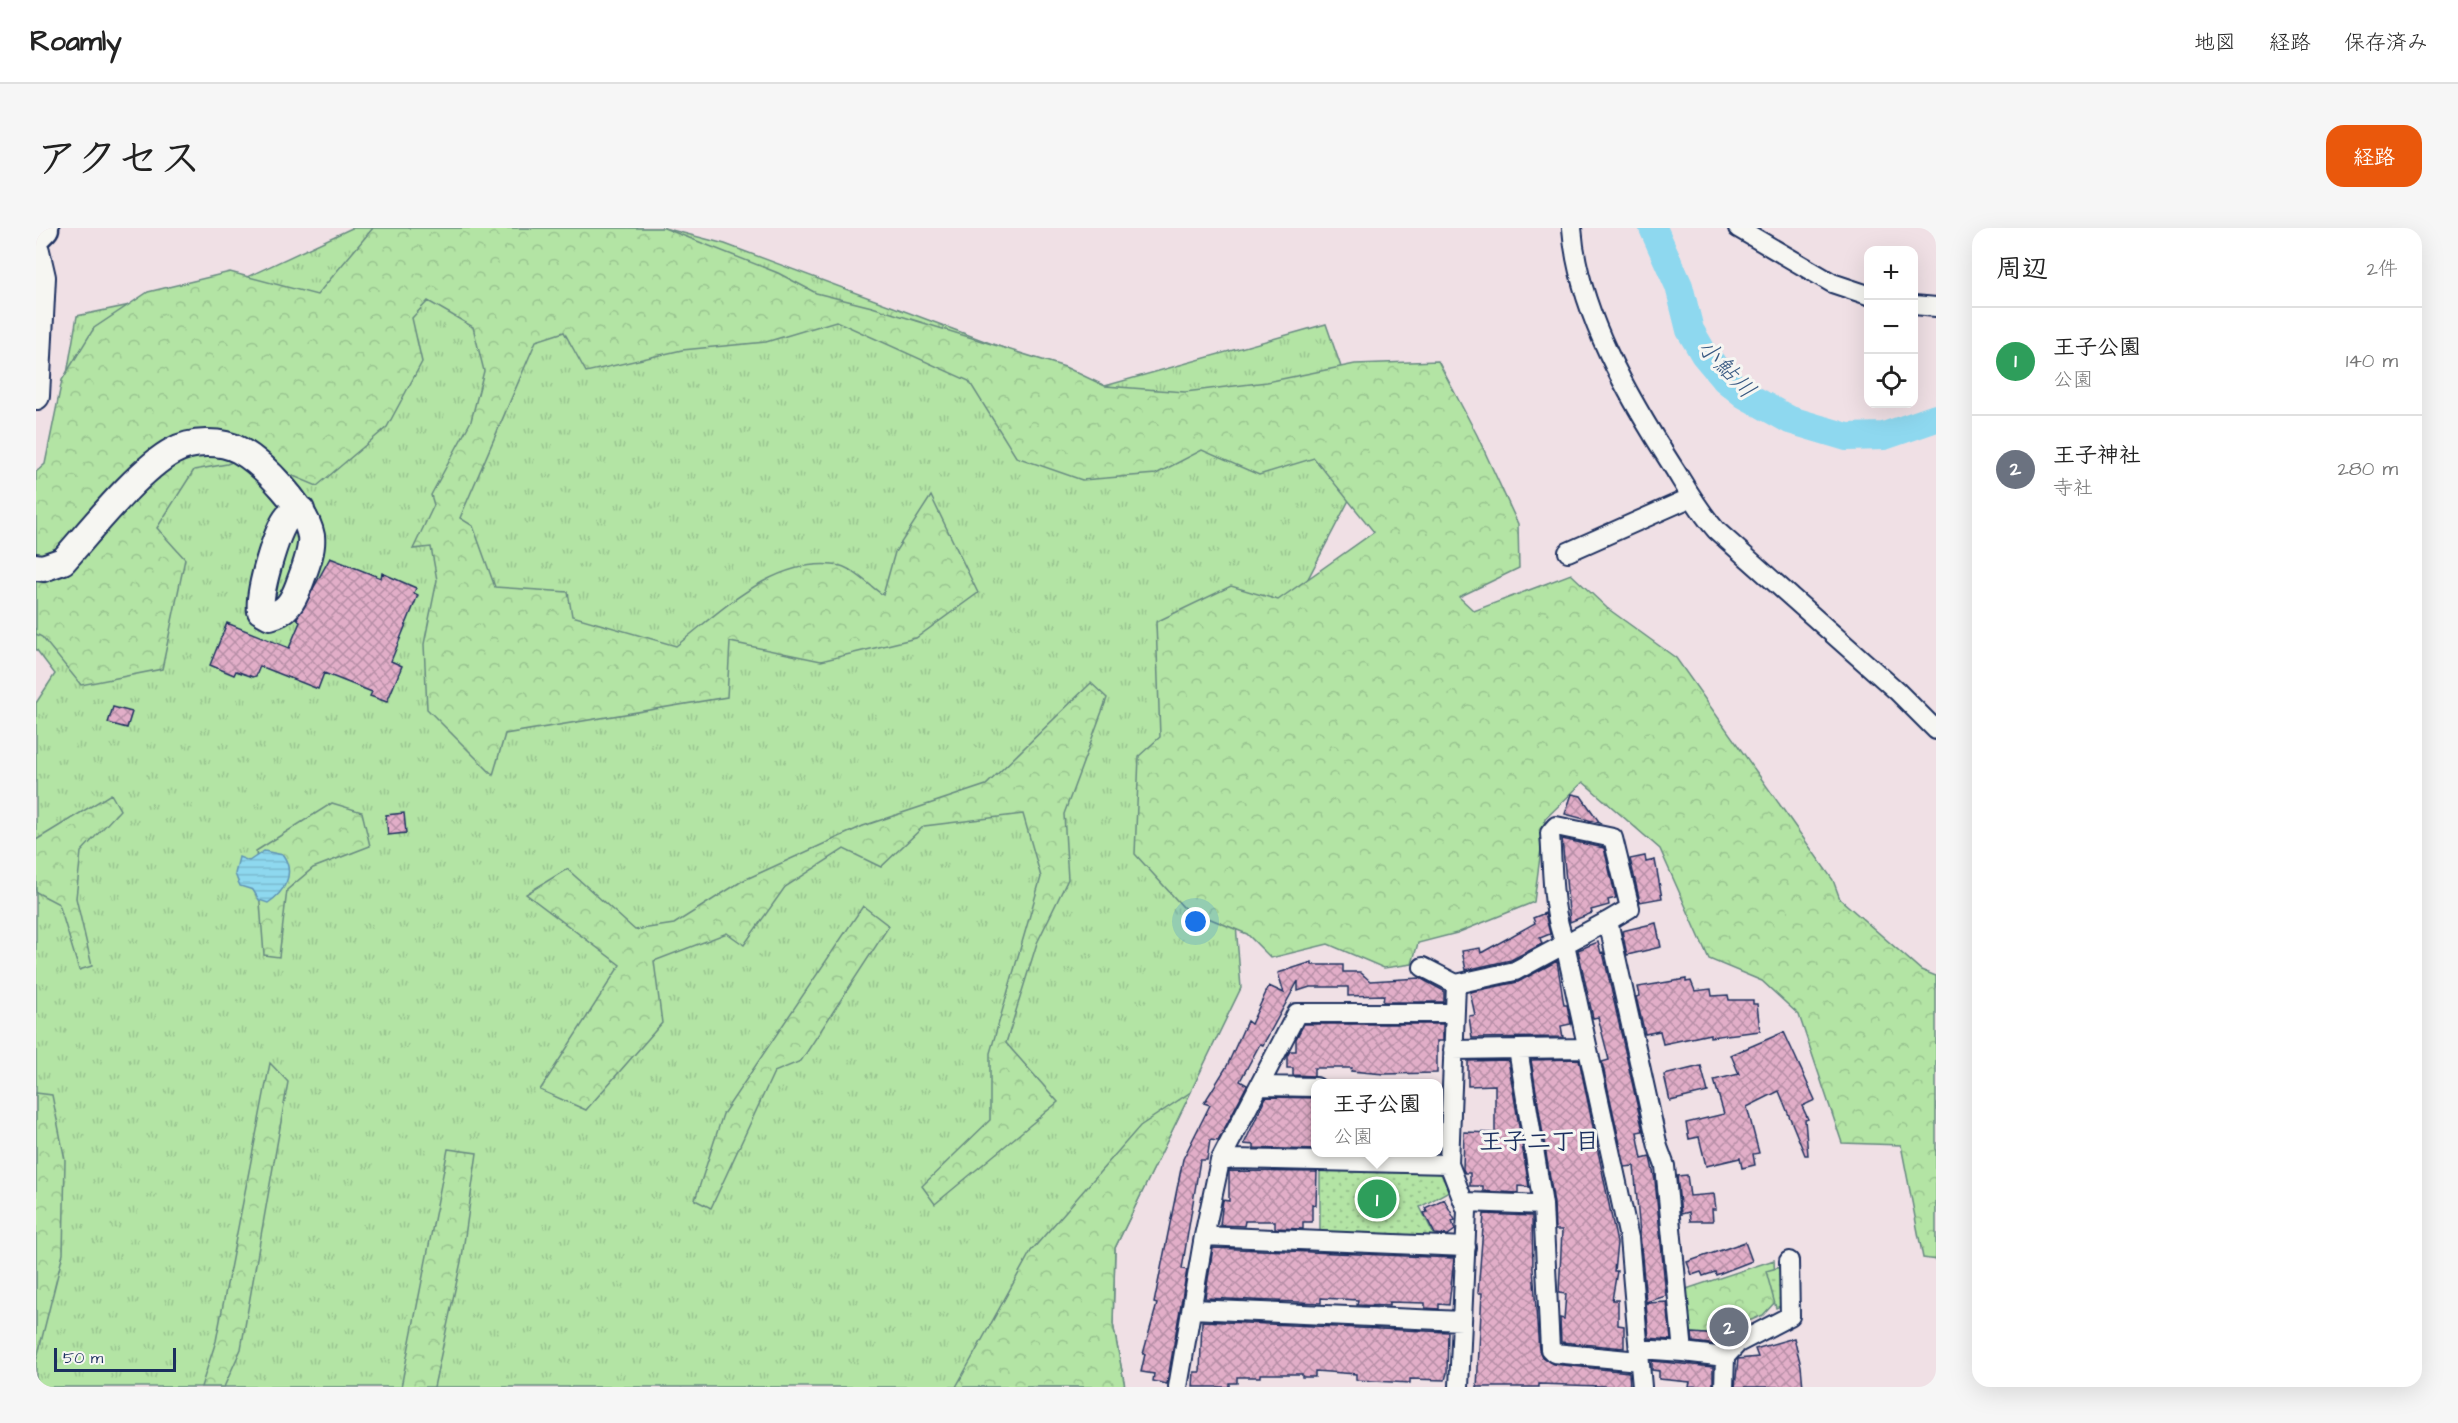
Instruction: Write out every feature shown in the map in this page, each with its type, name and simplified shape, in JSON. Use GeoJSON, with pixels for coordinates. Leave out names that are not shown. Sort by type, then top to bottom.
{"type":"FeatureCollection","features":[{"type":"Feature","properties":{"kind":"main road"},"geometry":{"type":"LineString","coordinates":[[36,236],[44,228]]}},
{"type":"Feature","properties":{"kind":"street"},"geometry":{"type":"LineString","coordinates":[[1572,228],[1578,269],[1600,331],[1643,420],[1692,497],[1716,530],[1897,691],[1936,730]]}},
{"type":"Feature","properties":{"kind":"street"},"geometry":{"type":"LineString","coordinates":[[1738,228],[1832,283],[1864,293]]}},
{"type":"Feature","properties":{"kind":"street"},"geometry":{"type":"LineString","coordinates":[[36,250],[42,277],[36,396]]}},
{"type":"Feature","properties":{"kind":"street"},"geometry":{"type":"LineString","coordinates":[[1918,305],[1936,306]]}},
{"type":"Feature","properties":{"kind":"street"},"geometry":{"type":"LineString","coordinates":[[36,567],[43,568],[63,561],[151,466],[173,450],[192,444],[218,443],[238,449],[272,478],[300,510]]}},
{"type":"Feature","properties":{"kind":"street"},"geometry":{"type":"LineString","coordinates":[[1568,552],[1692,497]]}},
{"type":"Feature","properties":{"kind":"street"},"geometry":{"type":"LineString","coordinates":[[1423,967],[1456,984],[1515,971],[1565,944],[1608,921],[1630,908],[1613,838],[1556,826],[1550,833],[1553,898],[1558,924],[1565,944],[1629,1238],[1642,1387]]}},
{"type":"Feature","properties":{"kind":"street"},"geometry":{"type":"LineString","coordinates":[[1608,921],[1658,1147],[1665,1166],[1683,1352]]}},
{"type":"Feature","properties":{"kind":"street"},"geometry":{"type":"LineString","coordinates":[[1456,984],[1453,1050],[1445,1089],[1449,1164],[1465,1203],[1466,1247],[1459,1387]]}},
{"type":"Feature","properties":{"kind":"street"},"geometry":{"type":"LineString","coordinates":[[1178,1387],[1204,1236],[1220,1161],[1297,1013],[1454,1013]]}},
{"type":"Feature","properties":{"kind":"street"},"geometry":{"type":"LineString","coordinates":[[1453,1050],[1586,1048]]}},
{"type":"Feature","properties":{"kind":"street"},"geometry":{"type":"LineString","coordinates":[[1518,1049],[1543,1205],[1550,1349],[1554,1353],[1640,1355],[1683,1352],[1725,1357]]}},
{"type":"Feature","properties":{"kind":"street"},"geometry":{"type":"LineString","coordinates":[[1260,1086],[1311,1087]]}},
{"type":"Feature","properties":{"kind":"street"},"geometry":{"type":"LineString","coordinates":[[1220,1161],[1233,1159],[1449,1164]]}},
{"type":"Feature","properties":{"kind":"street"},"geometry":{"type":"LineString","coordinates":[[1465,1203],[1543,1205]]}},
{"type":"Feature","properties":{"kind":"street"},"geometry":{"type":"LineString","coordinates":[[1204,1236],[1466,1247]]}},
{"type":"Feature","properties":{"kind":"street"},"geometry":{"type":"LineString","coordinates":[[1724,1387],[1725,1357],[1738,1343],[1790,1316],[1789,1261]]}},
{"type":"Feature","properties":{"kind":"street"},"geometry":{"type":"LineString","coordinates":[[1192,1309],[1462,1321]]}},
{"type":"Feature","properties":{"kind":"green space"},"geometry":{"type":"Polygon","coordinates":[[[352,228],[664,228],[725,244],[1105,386],[1326,324],[1372,456],[1252,686],[1231,861],[1241,988],[1115,1248],[1113,1324],[1125,1387],[36,1387],[36,703],[55,674],[36,649],[36,529],[45,502],[77,316],[232,284],[352,228]]]}},
{"type":"Feature","properties":{"kind":"green space"},"geometry":{"type":"Polygon","coordinates":[[[373,228],[664,228],[778,273],[816,293],[872,307],[1065,367],[1105,386],[1185,392],[1267,382],[1355,364],[1438,361],[1477,435],[1518,524],[1519,568],[1459,597],[1474,611],[1571,574],[1607,608],[1676,658],[1833,880],[1840,899],[1921,970],[1936,976],[1936,1260],[1923,1258],[1901,1145],[1842,1143],[1799,1015],[1762,981],[1709,959],[1660,849],[1583,782],[1545,819],[1534,902],[1457,933],[1418,943],[1412,964],[1384,968],[1328,944],[1271,958],[1247,934],[1184,908],[1135,854],[1139,756],[1160,737],[1156,622],[1231,586],[1278,600],[1374,532],[1314,458],[1259,475],[1202,450],[1156,474],[1082,480],[1016,457],[969,381],[836,321],[766,342],[682,350],[586,372],[564,332],[536,341],[460,518],[473,526],[495,587],[568,592],[572,616],[676,646],[751,588],[795,569],[817,565],[841,566],[857,574],[883,595],[895,552],[931,496],[978,593],[916,638],[821,661],[730,642],[727,697],[505,734],[493,775],[427,709],[424,644],[437,580],[431,547],[413,549],[434,505],[431,495],[471,421],[484,371],[473,327],[428,301],[412,318],[422,362],[387,427],[317,486],[272,467],[253,454],[227,464],[194,470],[157,528],[185,559],[162,669],[81,685],[42,637],[36,634],[36,472],[45,464],[62,380],[94,328],[148,292],[230,272],[317,295],[373,228]]]}},
{"type":"Feature","properties":{"kind":"green space"},"geometry":{"type":"Polygon","coordinates":[[[1091,683],[1107,698],[1064,814],[1068,879],[1037,943],[1006,1043],[1058,1102],[935,1204],[922,1186],[990,1120],[990,1053],[1041,877],[1023,814],[924,826],[881,867],[844,849],[785,887],[744,945],[727,933],[654,961],[662,1023],[586,1110],[540,1090],[620,965],[526,894],[567,869],[635,930],[674,924],[742,881],[863,826],[986,785],[1091,683]]]}},
{"type":"Feature","properties":{"kind":"green space"},"geometry":{"type":"Polygon","coordinates":[[[111,794],[120,810],[81,852],[76,898],[92,966],[79,970],[59,904],[36,892],[36,840],[111,794]]]}},
{"type":"Feature","properties":{"kind":"green space"},"geometry":{"type":"Polygon","coordinates":[[[332,803],[362,812],[370,846],[313,868],[287,890],[279,957],[264,955],[256,851],[332,803]]]}},
{"type":"Feature","properties":{"kind":"green space"},"geometry":{"type":"Polygon","coordinates":[[[863,906],[889,926],[801,1061],[774,1072],[711,1208],[695,1200],[723,1114],[863,906]]]}},
{"type":"Feature","properties":{"kind":"green space"},"geometry":{"type":"Polygon","coordinates":[[[270,1063],[288,1082],[241,1349],[224,1387],[201,1387],[216,1341],[270,1063]]]}},
{"type":"Feature","properties":{"kind":"green space"},"geometry":{"type":"Polygon","coordinates":[[[1191,1092],[1115,1248],[1113,1324],[1125,1387],[956,1387],[1031,1251],[1140,1126],[1191,1092]]]}},
{"type":"Feature","properties":{"kind":"green space"},"geometry":{"type":"Polygon","coordinates":[[[36,1093],[52,1095],[65,1160],[63,1254],[36,1362],[36,1093]]]}},
{"type":"Feature","properties":{"kind":"green space"},"geometry":{"type":"Polygon","coordinates":[[[448,1149],[477,1153],[462,1257],[434,1387],[401,1387],[448,1149]]]}},
{"type":"Feature","properties":{"kind":"green space"},"geometry":{"type":"Polygon","coordinates":[[[1320,1167],[1439,1170],[1449,1191],[1420,1207],[1435,1237],[1320,1232],[1320,1167]]]}},
{"type":"Feature","properties":{"kind":"green space"},"geometry":{"type":"Polygon","coordinates":[[[1774,1260],[1776,1301],[1763,1315],[1744,1323],[1739,1337],[1724,1346],[1717,1345],[1715,1333],[1692,1335],[1682,1330],[1686,1289],[1774,1260]]]}},
{"type":"Feature","properties":{"kind":"green space"},"geometry":{"type":"Polygon","coordinates":[[[1784,1266],[1785,1304],[1776,1308],[1766,1271],[1784,1266]]]}},
{"type":"Feature","properties":{"kind":"water"},"geometry":{"type":"Polygon","coordinates":[[[264,851],[283,855],[288,869],[283,888],[268,903],[259,900],[253,890],[240,886],[235,874],[239,857],[249,861],[264,851]]]}},
{"type":"Feature","properties":{"kind":"building"},"geometry":{"type":"Polygon","coordinates":[[[330,558],[381,578],[382,573],[416,588],[414,593],[418,595],[391,661],[402,666],[387,702],[370,696],[372,692],[324,673],[318,689],[260,666],[256,676],[253,677],[236,671],[234,675],[210,665],[227,623],[289,648],[300,622],[297,618],[330,558]]]}},
{"type":"Feature","properties":{"kind":"building"},"geometry":{"type":"Polygon","coordinates":[[[113,707],[132,712],[127,728],[108,723],[113,707]]]}},
{"type":"Feature","properties":{"kind":"building"},"geometry":{"type":"Polygon","coordinates":[[[1572,794],[1581,796],[1600,823],[1565,814],[1572,794]]]}},
{"type":"Feature","properties":{"kind":"building"},"geometry":{"type":"Polygon","coordinates":[[[404,813],[406,833],[388,835],[386,815],[404,813]]]}},
{"type":"Feature","properties":{"kind":"building"},"geometry":{"type":"Polygon","coordinates":[[[1562,839],[1604,848],[1616,898],[1608,900],[1609,905],[1591,910],[1592,913],[1570,922],[1562,839]]]}},
{"type":"Feature","properties":{"kind":"building"},"geometry":{"type":"Polygon","coordinates":[[[1645,856],[1646,862],[1655,860],[1662,898],[1640,902],[1630,859],[1645,856]]]}},
{"type":"Feature","properties":{"kind":"building"},"geometry":{"type":"Polygon","coordinates":[[[1545,913],[1550,934],[1540,938],[1542,944],[1511,960],[1466,970],[1462,951],[1480,948],[1481,953],[1535,923],[1533,918],[1545,913]]]}},
{"type":"Feature","properties":{"kind":"building"},"geometry":{"type":"Polygon","coordinates":[[[1656,923],[1661,947],[1627,955],[1622,931],[1656,923]]]}},
{"type":"Feature","properties":{"kind":"building"},"geometry":{"type":"Polygon","coordinates":[[[1598,942],[1601,953],[1603,952],[1643,1131],[1637,1132],[1642,1159],[1650,1157],[1655,1180],[1666,1296],[1646,1302],[1634,1166],[1625,1167],[1602,1062],[1609,1060],[1598,1017],[1593,1018],[1578,950],[1598,942]]]}},
{"type":"Feature","properties":{"kind":"building"},"geometry":{"type":"Polygon","coordinates":[[[1557,961],[1564,1005],[1567,1005],[1571,1024],[1561,1026],[1563,1037],[1472,1038],[1469,1016],[1475,1015],[1470,992],[1518,982],[1557,961]]]}},
{"type":"Feature","properties":{"kind":"building"},"geometry":{"type":"Polygon","coordinates":[[[1312,962],[1312,965],[1343,965],[1343,972],[1360,972],[1370,981],[1420,978],[1444,991],[1444,1002],[1383,1002],[1384,995],[1348,996],[1348,987],[1310,987],[1298,991],[1298,981],[1263,1045],[1260,1044],[1240,1081],[1247,1085],[1218,1141],[1210,1140],[1207,1160],[1200,1160],[1182,1269],[1187,1270],[1167,1384],[1153,1381],[1154,1374],[1141,1372],[1145,1354],[1143,1354],[1157,1304],[1154,1303],[1183,1159],[1210,1105],[1204,1103],[1227,1066],[1247,1021],[1251,1024],[1269,986],[1284,993],[1278,973],[1312,962]]]}},
{"type":"Feature","properties":{"kind":"building"},"geometry":{"type":"Polygon","coordinates":[[[1686,979],[1686,982],[1691,981],[1695,991],[1711,989],[1712,996],[1728,995],[1729,1000],[1753,1000],[1753,1004],[1757,1004],[1760,1031],[1710,1037],[1710,1034],[1663,1044],[1660,1031],[1645,1034],[1636,997],[1640,996],[1638,987],[1686,979]]]}},
{"type":"Feature","properties":{"kind":"building"},"geometry":{"type":"Polygon","coordinates":[[[1304,1024],[1443,1024],[1443,1041],[1437,1041],[1437,1073],[1384,1074],[1351,1071],[1352,1068],[1314,1068],[1314,1076],[1293,1075],[1293,1068],[1287,1068],[1287,1056],[1290,1051],[1296,1051],[1296,1039],[1304,1024]]]}},
{"type":"Feature","properties":{"kind":"building"},"geometry":{"type":"Polygon","coordinates":[[[1784,1032],[1815,1100],[1802,1106],[1808,1119],[1805,1120],[1808,1155],[1805,1155],[1779,1091],[1747,1107],[1759,1153],[1753,1154],[1755,1165],[1742,1168],[1740,1158],[1706,1166],[1699,1137],[1689,1139],[1686,1123],[1724,1114],[1714,1080],[1739,1074],[1731,1055],[1784,1032]]]}},
{"type":"Feature","properties":{"kind":"building"},"geometry":{"type":"Polygon","coordinates":[[[1579,1059],[1617,1243],[1614,1271],[1617,1271],[1612,1300],[1618,1300],[1618,1325],[1624,1326],[1624,1348],[1561,1342],[1560,1318],[1564,1319],[1566,1294],[1559,1293],[1562,1230],[1555,1230],[1554,1203],[1531,1060],[1579,1059]]]}},
{"type":"Feature","properties":{"kind":"building"},"geometry":{"type":"Polygon","coordinates":[[[1508,1060],[1529,1187],[1518,1186],[1518,1193],[1483,1191],[1483,1186],[1470,1186],[1470,1173],[1465,1173],[1463,1169],[1464,1132],[1495,1133],[1495,1085],[1468,1086],[1468,1061],[1508,1060]]]}},
{"type":"Feature","properties":{"kind":"building"},"geometry":{"type":"Polygon","coordinates":[[[1701,1066],[1708,1092],[1670,1101],[1664,1075],[1701,1066]]]}},
{"type":"Feature","properties":{"kind":"building"},"geometry":{"type":"Polygon","coordinates":[[[1266,1097],[1311,1098],[1311,1150],[1254,1148],[1254,1145],[1244,1144],[1266,1097]]]}},
{"type":"Feature","properties":{"kind":"building"},"geometry":{"type":"Polygon","coordinates":[[[1229,1171],[1317,1172],[1316,1205],[1312,1204],[1312,1222],[1303,1222],[1303,1229],[1275,1228],[1275,1221],[1245,1221],[1244,1226],[1220,1225],[1223,1200],[1229,1201],[1229,1171]]]}},
{"type":"Feature","properties":{"kind":"building"},"geometry":{"type":"Polygon","coordinates":[[[1687,1175],[1690,1196],[1714,1194],[1716,1209],[1712,1209],[1713,1221],[1690,1221],[1689,1212],[1681,1214],[1677,1176],[1687,1175]]]}},
{"type":"Feature","properties":{"kind":"building"},"geometry":{"type":"Polygon","coordinates":[[[1444,1199],[1455,1220],[1452,1221],[1455,1230],[1448,1235],[1435,1234],[1424,1213],[1427,1212],[1425,1208],[1444,1199]]]}},
{"type":"Feature","properties":{"kind":"building"},"geometry":{"type":"Polygon","coordinates":[[[1484,1214],[1532,1216],[1533,1268],[1539,1350],[1542,1357],[1553,1364],[1629,1372],[1630,1387],[1539,1384],[1539,1387],[1477,1387],[1482,1293],[1478,1293],[1484,1214]]]}},
{"type":"Feature","properties":{"kind":"building"},"geometry":{"type":"Polygon","coordinates":[[[1745,1242],[1752,1261],[1716,1275],[1715,1272],[1703,1276],[1701,1272],[1692,1275],[1687,1262],[1745,1242]]]}},
{"type":"Feature","properties":{"kind":"building"},"geometry":{"type":"Polygon","coordinates":[[[1213,1248],[1454,1258],[1449,1305],[1439,1304],[1439,1309],[1425,1308],[1425,1303],[1389,1302],[1389,1306],[1357,1305],[1358,1300],[1321,1298],[1321,1303],[1205,1298],[1213,1248]]]}},
{"type":"Feature","properties":{"kind":"building"},"geometry":{"type":"Polygon","coordinates":[[[1667,1302],[1671,1340],[1649,1338],[1646,1303],[1667,1302]]]}},
{"type":"Feature","properties":{"kind":"building"},"geometry":{"type":"Polygon","coordinates":[[[1202,1321],[1448,1332],[1447,1373],[1445,1380],[1410,1379],[1410,1383],[1356,1380],[1356,1374],[1315,1371],[1315,1377],[1302,1377],[1302,1374],[1260,1374],[1260,1377],[1237,1377],[1237,1383],[1229,1383],[1229,1387],[1193,1387],[1194,1372],[1200,1372],[1202,1321]]]}},
{"type":"Feature","properties":{"kind":"building"},"geometry":{"type":"Polygon","coordinates":[[[1692,1333],[1719,1335],[1718,1345],[1693,1342],[1692,1333]]]}},
{"type":"Feature","properties":{"kind":"building"},"geometry":{"type":"Polygon","coordinates":[[[1794,1338],[1801,1366],[1803,1387],[1735,1387],[1738,1359],[1758,1357],[1755,1349],[1794,1338]]]}},
{"type":"Feature","properties":{"kind":"building"},"geometry":{"type":"Polygon","coordinates":[[[1652,1361],[1713,1367],[1713,1387],[1689,1386],[1690,1382],[1659,1379],[1659,1371],[1652,1370],[1652,1361]]]}},
{"type":"Feature","properties":{"kind":"waterway","name":"小鮎川"},"geometry":{"type":"LineString","coordinates":[[1653,228],[1679,286],[1690,330],[1704,354],[1725,379],[1745,395],[1790,420],[1847,437],[1884,436],[1936,418]]}},
{"type":"Feature","properties":{"kind":"place","name":"王子公園"},"geometry":{"type":"Point","coordinates":[1377,1199]}},
{"type":"Feature","properties":{"kind":"place","name":"王子神社"},"geometry":{"type":"Point","coordinates":[1729,1327]}},
{"type":"Feature","properties":{"kind":"district","name":"王子二丁目"},"geometry":{"type":"Point","coordinates":[1539,1142]}}]}
